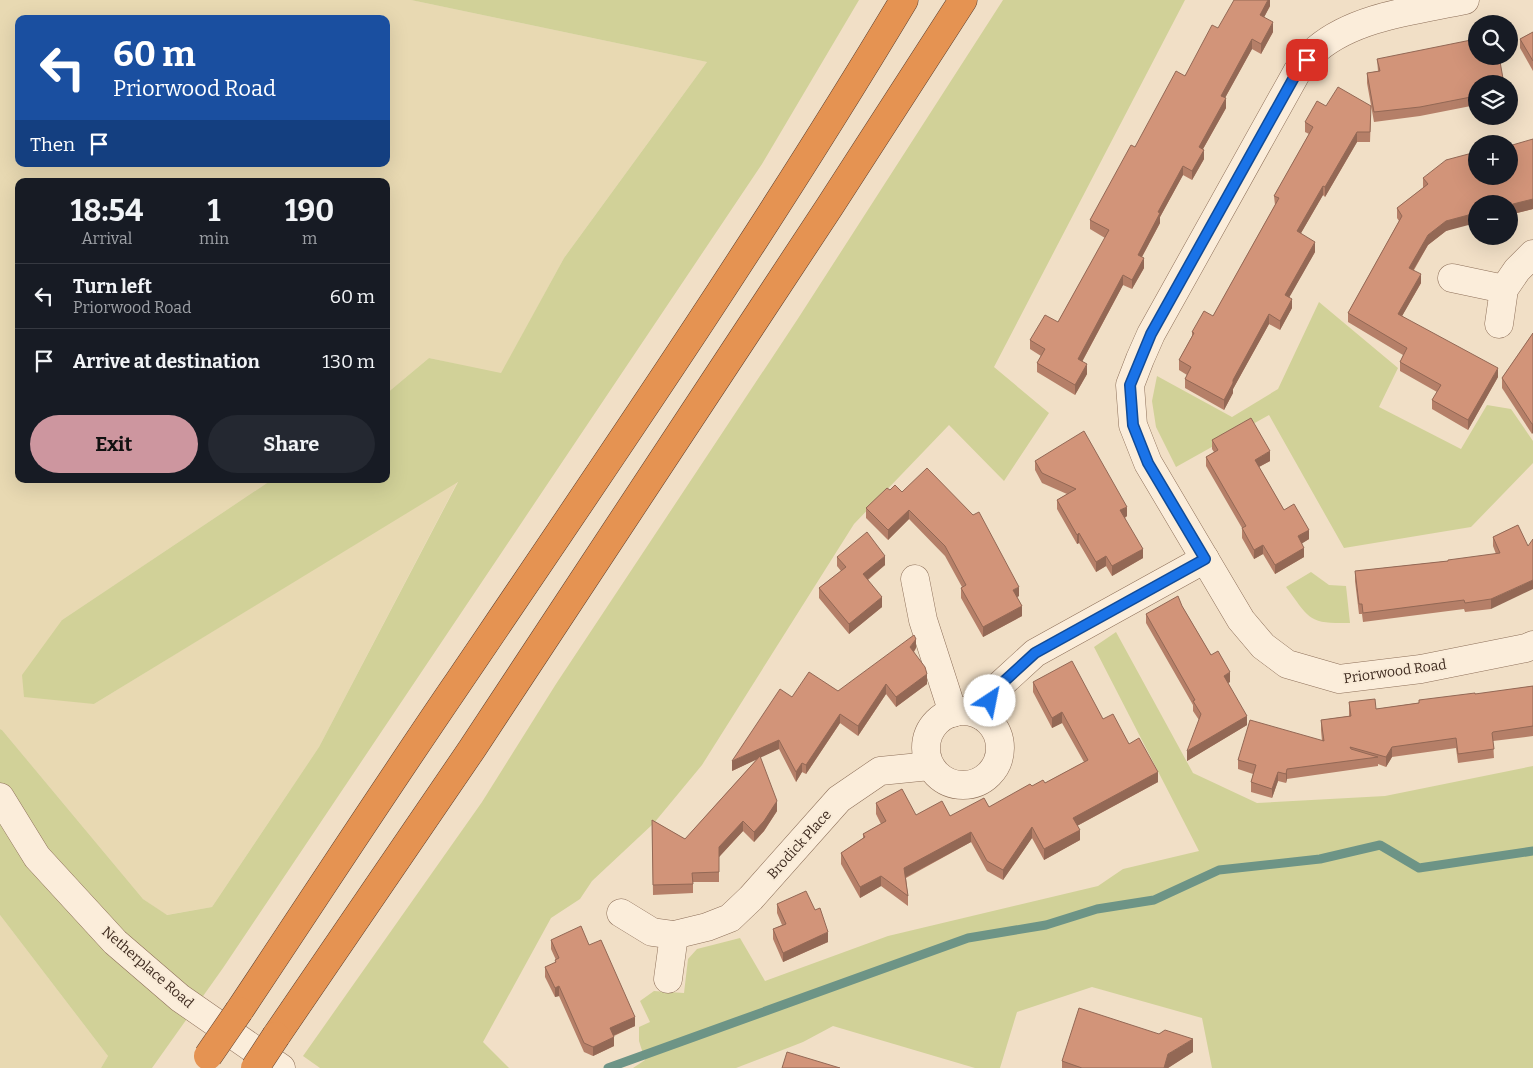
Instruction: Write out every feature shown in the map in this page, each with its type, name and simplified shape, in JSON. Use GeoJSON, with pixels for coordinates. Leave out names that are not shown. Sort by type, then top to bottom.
{"type":"FeatureCollection","features":[{"type":"Feature","properties":{"kind":"highway"},"geometry":{"type":"LineString","coordinates":[[204,1062],[454,688],[702,323],[811,153],[904,0]]}},
{"type":"Feature","properties":{"kind":"highway"},"geometry":{"type":"LineString","coordinates":[[255,1068],[483,733],[963,0]]}},
{"type":"Feature","properties":{"kind":"street","name":"Priorwood Road"},"geometry":{"type":"LineString","coordinates":[[1465,0],[1380,9],[1317,49],[1297,72],[1151,334],[1130,385],[1133,425],[1148,463],[1242,620],[1263,646],[1287,664],[1339,679],[1421,669],[1533,645]]}},
{"type":"Feature","properties":{"kind":"street"},"geometry":{"type":"LineString","coordinates":[[1499,324],[1504,289],[1517,270],[1533,254]]}},
{"type":"Feature","properties":{"kind":"street"},"geometry":{"type":"LineString","coordinates":[[1452,278],[1504,289]]}},
{"type":"Feature","properties":{"kind":"street"},"geometry":{"type":"LineString","coordinates":[[982,716],[999,686],[1035,653],[1205,559]]}},
{"type":"Feature","properties":{"kind":"street"},"geometry":{"type":"LineString","coordinates":[[915,580],[923,620],[953,713]]}},
{"type":"Feature","properties":{"kind":"street"},"geometry":{"type":"LineString","coordinates":[[971,712],[982,716],[991,724],[997,735],[1000,747],[998,760],[992,771],[983,779],[972,784],[960,786],[937,776],[930,766],[926,754],[926,742],[930,731],[937,721],[947,714],[953,713],[971,712]]}},
{"type":"Feature","properties":{"kind":"street","name":"Brodick Place"},"geometry":{"type":"LineString","coordinates":[[621,913],[652,932],[674,935],[707,927],[730,918],[751,898],[839,799],[880,771],[930,766]]}},
{"type":"Feature","properties":{"kind":"street","name":"Netherplace Road"},"geometry":{"type":"LineString","coordinates":[[0,797],[37,857],[115,942],[180,998],[281,1068]]}},
{"type":"Feature","properties":{"kind":"street"},"geometry":{"type":"LineString","coordinates":[[668,979],[674,935]]}},
{"type":"Feature","properties":{"kind":"shaded area"},"geometry":{"type":"Polygon","coordinates":[[[0,0],[411,0],[707,62],[564,258],[501,374],[429,358],[390,391],[390,178],[15,178],[15,483],[267,483],[62,620],[94,704],[458,481],[319,747],[212,907],[166,915],[143,899],[0,729],[0,0]]]}},
{"type":"Feature","properties":{"kind":"shaded area"},"geometry":{"type":"Polygon","coordinates":[[[0,915],[108,1056],[101,1068],[0,1068],[0,915]]]}},
{"type":"Feature","properties":{"kind":"green space"},"geometry":{"type":"Polygon","coordinates":[[[411,0],[859,0],[762,164],[223,968],[152,1068],[101,1068],[108,1056],[0,915],[0,729],[143,899],[167,915],[212,907],[319,747],[458,482],[94,704],[24,697],[22,675],[62,620],[267,483],[390,483],[390,391],[429,358],[501,373],[564,258],[707,62],[411,0]]]}},
{"type":"Feature","properties":{"kind":"green space"},"geometry":{"type":"Polygon","coordinates":[[[1003,0],[1185,0],[994,367],[1049,413],[1004,481],[949,425],[854,524],[702,765],[654,823],[592,881],[580,899],[551,918],[483,1042],[509,1068],[320,1068],[303,1056],[482,802],[556,684],[799,317],[1003,0]]]}},
{"type":"Feature","properties":{"kind":"green space"},"geometry":{"type":"Polygon","coordinates":[[[1319,302],[1398,368],[1379,407],[1461,449],[1487,405],[1511,409],[1533,441],[1533,463],[1471,527],[1344,548],[1269,415],[1176,467],[1156,427],[1152,401],[1157,376],[1232,417],[1278,389],[1319,302]]]}},
{"type":"Feature","properties":{"kind":"green space"},"geometry":{"type":"Polygon","coordinates":[[[1311,572],[1329,585],[1346,586],[1350,623],[1318,620],[1311,617],[1300,606],[1286,587],[1311,572]]]}},
{"type":"Feature","properties":{"kind":"green space"},"geometry":{"type":"Polygon","coordinates":[[[1116,632],[1193,773],[1257,803],[1385,796],[1533,766],[1533,1068],[1212,1068],[1202,1018],[1092,987],[1017,1012],[1000,1068],[975,1068],[833,1026],[803,1042],[736,1068],[633,1068],[645,1060],[639,1041],[639,1027],[650,1022],[640,1001],[654,991],[684,993],[688,959],[697,949],[740,938],[765,981],[888,936],[1098,886],[1123,869],[1199,851],[1094,647],[1116,632]]]}},
{"type":"Feature","properties":{"kind":"building"},"geometry":{"type":"Polygon","coordinates":[[[1234,0],[1268,0],[1260,15],[1273,22],[1261,44],[1252,39],[1221,96],[1226,98],[1199,147],[1204,150],[1192,171],[1183,166],[1158,212],[1160,213],[1138,255],[1144,258],[1132,280],[1123,275],[1078,359],[1087,364],[1075,385],[1037,363],[1045,349],[1030,340],[1045,315],[1058,322],[1109,230],[1090,220],[1131,145],[1135,147],[1176,71],[1185,76],[1212,25],[1218,28],[1234,0]]]}},
{"type":"Feature","properties":{"kind":"building"},"geometry":{"type":"Polygon","coordinates":[[[1533,32],[1533,61],[1520,39],[1533,32]]]}},
{"type":"Feature","properties":{"kind":"building"},"geometry":{"type":"Polygon","coordinates":[[[1468,41],[1468,65],[1501,65],[1502,75],[1468,75],[1468,98],[1420,107],[1374,112],[1367,73],[1380,71],[1377,59],[1468,41]]]}},
{"type":"Feature","properties":{"kind":"building"},"geometry":{"type":"Polygon","coordinates":[[[1338,87],[1371,106],[1370,132],[1357,132],[1297,231],[1315,242],[1285,295],[1292,299],[1280,321],[1269,314],[1224,400],[1185,379],[1191,367],[1179,360],[1204,311],[1213,316],[1279,198],[1274,196],[1313,127],[1305,122],[1317,101],[1326,106],[1338,87]]]}},
{"type":"Feature","properties":{"kind":"building"},"geometry":{"type":"Polygon","coordinates":[[[1533,139],[1533,199],[1518,203],[1518,195],[1468,195],[1468,215],[1446,221],[1428,235],[1409,268],[1421,274],[1398,314],[1498,368],[1468,420],[1432,400],[1441,385],[1400,362],[1407,348],[1348,313],[1402,216],[1397,208],[1428,184],[1423,178],[1446,160],[1468,154],[1468,185],[1518,185],[1518,143],[1533,139]]]}},
{"type":"Feature","properties":{"kind":"building"},"geometry":{"type":"Polygon","coordinates":[[[1533,333],[1533,424],[1532,424],[1502,378],[1533,333]]]}},
{"type":"Feature","properties":{"kind":"building"},"geometry":{"type":"Polygon","coordinates":[[[1251,418],[1270,451],[1255,460],[1284,510],[1294,504],[1309,530],[1298,536],[1304,548],[1275,565],[1263,545],[1254,550],[1242,528],[1246,526],[1206,457],[1218,450],[1212,440],[1251,418]]]}},
{"type":"Feature","properties":{"kind":"building"},"geometry":{"type":"Polygon","coordinates":[[[1084,431],[1127,507],[1120,510],[1143,549],[1112,566],[1106,556],[1096,562],[1079,533],[1077,535],[1057,500],[1076,489],[1042,473],[1035,461],[1084,431]]]}},
{"type":"Feature","properties":{"kind":"building"},"geometry":{"type":"Polygon","coordinates":[[[927,468],[973,515],[979,512],[1019,587],[1013,590],[1022,606],[983,627],[961,588],[966,585],[945,546],[909,510],[888,530],[866,508],[887,488],[890,490],[895,485],[902,492],[927,468]]]}},
{"type":"Feature","properties":{"kind":"building"},"geometry":{"type":"Polygon","coordinates":[[[1518,525],[1528,546],[1533,539],[1533,580],[1491,599],[1465,603],[1464,600],[1363,613],[1362,604],[1359,604],[1355,571],[1448,561],[1500,553],[1493,537],[1518,525]]]}},
{"type":"Feature","properties":{"kind":"building"},"geometry":{"type":"Polygon","coordinates":[[[867,532],[885,556],[863,574],[882,597],[849,624],[819,588],[846,567],[837,557],[867,532]]]}},
{"type":"Feature","properties":{"kind":"building"},"geometry":{"type":"Polygon","coordinates":[[[1178,596],[1211,655],[1218,651],[1230,672],[1224,676],[1247,716],[1187,751],[1201,714],[1146,614],[1178,596]]]}},
{"type":"Feature","properties":{"kind":"building"},"geometry":{"type":"Polygon","coordinates":[[[914,635],[916,639],[910,647],[925,667],[927,674],[896,697],[886,684],[858,726],[840,714],[806,765],[802,763],[796,772],[779,740],[732,761],[780,689],[792,697],[809,672],[838,691],[914,635]]]}},
{"type":"Feature","properties":{"kind":"building"},"geometry":{"type":"Polygon","coordinates":[[[1072,661],[1103,719],[1113,714],[1129,744],[1139,738],[1158,772],[1073,818],[1080,830],[1044,849],[1032,827],[1003,870],[987,861],[971,832],[904,868],[908,896],[881,876],[860,887],[841,853],[865,837],[863,834],[886,821],[876,803],[902,789],[916,815],[942,801],[950,816],[984,798],[989,807],[1030,784],[1032,786],[1043,780],[1045,783],[1088,760],[1062,712],[1052,718],[1033,682],[1072,661]]]}},
{"type":"Feature","properties":{"kind":"building"},"geometry":{"type":"Polygon","coordinates":[[[1533,686],[1533,726],[1493,732],[1494,749],[1458,754],[1456,738],[1392,747],[1386,757],[1350,747],[1351,749],[1378,757],[1287,769],[1286,774],[1278,772],[1272,789],[1251,782],[1256,765],[1238,760],[1250,720],[1324,741],[1321,720],[1351,716],[1349,702],[1375,699],[1376,709],[1419,703],[1419,700],[1533,686]]]}},
{"type":"Feature","properties":{"kind":"building"},"geometry":{"type":"Polygon","coordinates":[[[760,756],[777,801],[764,821],[754,832],[743,821],[719,847],[719,872],[692,873],[693,884],[653,885],[652,820],[685,839],[760,756]]]}},
{"type":"Feature","properties":{"kind":"building"},"geometry":{"type":"Polygon","coordinates":[[[806,891],[815,910],[820,908],[828,932],[783,953],[773,929],[786,924],[777,904],[806,891]]]}},
{"type":"Feature","properties":{"kind":"building"},"geometry":{"type":"Polygon","coordinates":[[[581,926],[589,945],[601,940],[635,1017],[610,1028],[614,1037],[593,1047],[584,1043],[559,986],[555,988],[545,967],[556,962],[555,960],[559,958],[551,940],[581,926]]]}},
{"type":"Feature","properties":{"kind":"building"},"geometry":{"type":"Polygon","coordinates":[[[1079,1008],[1159,1034],[1165,1030],[1193,1039],[1168,1054],[1164,1068],[1082,1068],[1062,1061],[1079,1008]]]}},
{"type":"Feature","properties":{"kind":"building"},"geometry":{"type":"Polygon","coordinates":[[[787,1052],[840,1068],[782,1068],[787,1052]]]}},
{"type":"Feature","properties":{"kind":"waterway"},"geometry":{"type":"LineString","coordinates":[[608,1068],[968,938],[1046,925],[1097,909],[1154,900],[1219,870],[1320,859],[1380,845],[1419,868],[1533,851]]}},
{"type":"Feature","properties":{"kind":"route"},"geometry":{"type":"LineString","coordinates":[[990,701],[999,686],[1035,653],[1205,559],[1148,463],[1133,425],[1130,385],[1151,334],[1297,72],[1307,60]]}}]}
